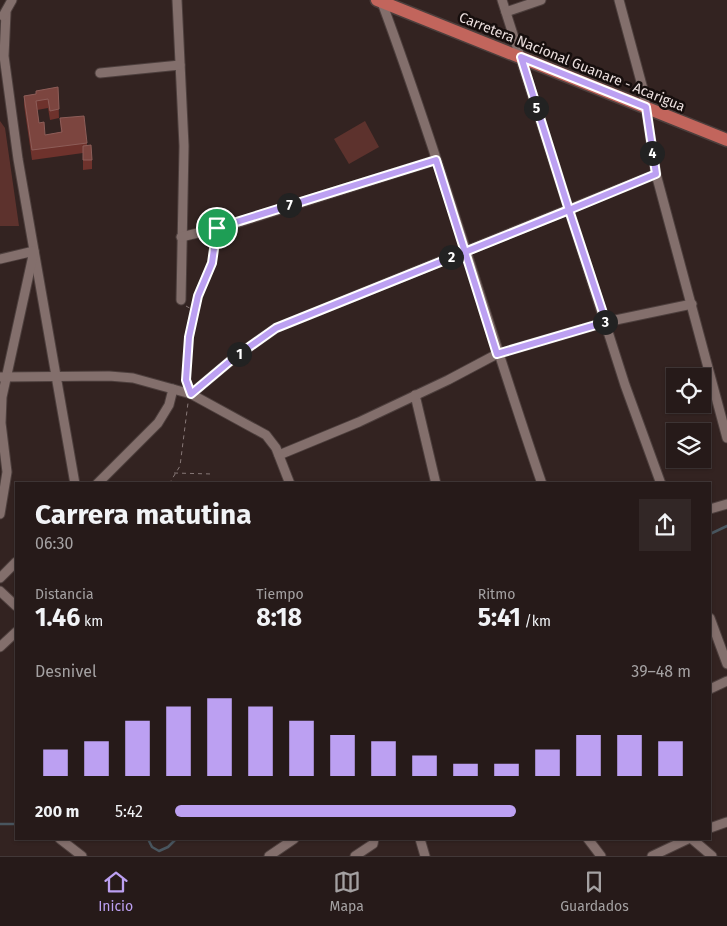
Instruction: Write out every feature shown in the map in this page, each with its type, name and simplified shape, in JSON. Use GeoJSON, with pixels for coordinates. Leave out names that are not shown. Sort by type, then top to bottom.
{"type":"FeatureCollection","features":[{"type":"Feature","properties":{"kind":"main road","name":"Carretera Nacional Guanare - Acarigua"},"geometry":{"type":"LineString","coordinates":[[380,0],[727,140]]}},
{"type":"Feature","properties":{"kind":"street"},"geometry":{"type":"LineString","coordinates":[[12,0],[3,16],[4,56],[34,251],[75,482]]}},
{"type":"Feature","properties":{"kind":"street"},"geometry":{"type":"LineString","coordinates":[[177,0],[184,146],[181,300]]}},
{"type":"Feature","properties":{"kind":"street"},"geometry":{"type":"LineString","coordinates":[[380,0],[419,102],[497,354],[541,482]]}},
{"type":"Feature","properties":{"kind":"street"},"geometry":{"type":"LineString","coordinates":[[502,0],[625,386],[660,482]]}},
{"type":"Feature","properties":{"kind":"street"},"geometry":{"type":"LineString","coordinates":[[506,12],[541,0]]}},
{"type":"Feature","properties":{"kind":"street"},"geometry":{"type":"LineString","coordinates":[[619,0],[638,68],[656,174],[727,438]]}},
{"type":"Feature","properties":{"kind":"street"},"geometry":{"type":"LineString","coordinates":[[100,73],[180,64]]}},
{"type":"Feature","properties":{"kind":"street"},"geometry":{"type":"LineString","coordinates":[[181,237],[217,228],[436,160]]}},
{"type":"Feature","properties":{"kind":"street"},"geometry":{"type":"LineString","coordinates":[[191,394],[240,353],[276,328],[656,174]]}},
{"type":"Feature","properties":{"kind":"street"},"geometry":{"type":"LineString","coordinates":[[0,259],[34,251]]}},
{"type":"Feature","properties":{"kind":"street"},"geometry":{"type":"LineString","coordinates":[[0,514],[7,472],[0,410],[2,378],[34,251]]}},
{"type":"Feature","properties":{"kind":"street"},"geometry":{"type":"LineString","coordinates":[[279,455],[325,437],[497,354],[606,322],[692,304]]}},
{"type":"Feature","properties":{"kind":"street"},"geometry":{"type":"LineString","coordinates":[[2,378],[57,376],[133,378],[191,394],[266,435],[272,441],[279,455],[289,482]]}},
{"type":"Feature","properties":{"kind":"street"},"geometry":{"type":"LineString","coordinates":[[99,482],[158,423],[169,405],[173,389]]}},
{"type":"Feature","properties":{"kind":"street"},"geometry":{"type":"LineString","coordinates":[[415,395],[436,482]]}},
{"type":"Feature","properties":{"kind":"street"},"geometry":{"type":"LineString","coordinates":[[711,509],[727,504]]}},
{"type":"Feature","properties":{"kind":"street"},"geometry":{"type":"LineString","coordinates":[[0,578],[15,563]]}},
{"type":"Feature","properties":{"kind":"street"},"geometry":{"type":"LineString","coordinates":[[0,591],[15,605]]}},
{"type":"Feature","properties":{"kind":"street"},"geometry":{"type":"LineString","coordinates":[[711,621],[727,664]]}},
{"type":"Feature","properties":{"kind":"street"},"geometry":{"type":"LineString","coordinates":[[0,647],[15,633]]}},
{"type":"Feature","properties":{"kind":"street"},"geometry":{"type":"LineString","coordinates":[[711,689],[727,681]]}},
{"type":"Feature","properties":{"kind":"street"},"geometry":{"type":"LineString","coordinates":[[711,828],[727,822]]}},
{"type":"Feature","properties":{"kind":"street"},"geometry":{"type":"LineString","coordinates":[[61,840],[82,856]]}},
{"type":"Feature","properties":{"kind":"street"},"geometry":{"type":"LineString","coordinates":[[269,856],[293,840]]}},
{"type":"Feature","properties":{"kind":"street"},"geometry":{"type":"LineString","coordinates":[[355,856],[373,844],[374,840]]}},
{"type":"Feature","properties":{"kind":"street"},"geometry":{"type":"LineString","coordinates":[[420,840],[425,856]]}},
{"type":"Feature","properties":{"kind":"street"},"geometry":{"type":"LineString","coordinates":[[589,840],[601,856]]}},
{"type":"Feature","properties":{"kind":"street"},"geometry":{"type":"LineString","coordinates":[[652,856],[688,840]]}},
{"type":"Feature","properties":{"kind":"street"},"geometry":{"type":"LineString","coordinates":[[691,840],[712,856]]}},
{"type":"Feature","properties":{"kind":"path"},"geometry":{"type":"LineString","coordinates":[[170,482],[180,466],[191,394],[186,380],[189,337],[198,296],[212,263],[217,228]]}},
{"type":"Feature","properties":{"kind":"path"},"geometry":{"type":"LineString","coordinates":[[174,473],[212,474]]}},
{"type":"Feature","properties":{"kind":"shaded area"},"geometry":{"type":"Polygon","coordinates":[[[0,121],[5,128],[19,226],[0,226],[0,121]]]}},
{"type":"Feature","properties":{"kind":"shaded area"},"geometry":{"type":"Polygon","coordinates":[[[365,121],[379,147],[349,164],[334,139],[365,121]]]}},
{"type":"Feature","properties":{"kind":"building"},"geometry":{"type":"Polygon","coordinates":[[[58,87],[59,109],[50,111],[48,99],[36,101],[39,123],[44,122],[45,135],[62,132],[60,118],[84,116],[87,143],[32,150],[24,96],[36,94],[36,91],[58,87]]]}},
{"type":"Feature","properties":{"kind":"building"},"geometry":{"type":"Polygon","coordinates":[[[91,145],[92,160],[83,160],[83,146],[91,145]]]}},
{"type":"Feature","properties":{"kind":"waterway"},"geometry":{"type":"LineString","coordinates":[[711,534],[727,526]]}},
{"type":"Feature","properties":{"kind":"waterway"},"geometry":{"type":"LineString","coordinates":[[0,824],[15,824]]}},
{"type":"Feature","properties":{"kind":"waterway"},"geometry":{"type":"LineString","coordinates":[[148,840],[152,847],[159,851],[168,847],[175,840]]}},
{"type":"Feature","properties":{"kind":"route"},"geometry":{"type":"LineString","coordinates":[[217,228],[212,263],[198,296],[189,337],[186,380],[191,394],[235,357],[276,328],[465,252],[497,354],[561,333],[606,322],[569,210],[656,174],[647,128],[646,107],[521,57],[569,210],[465,252],[436,160],[217,228]]}}]}
